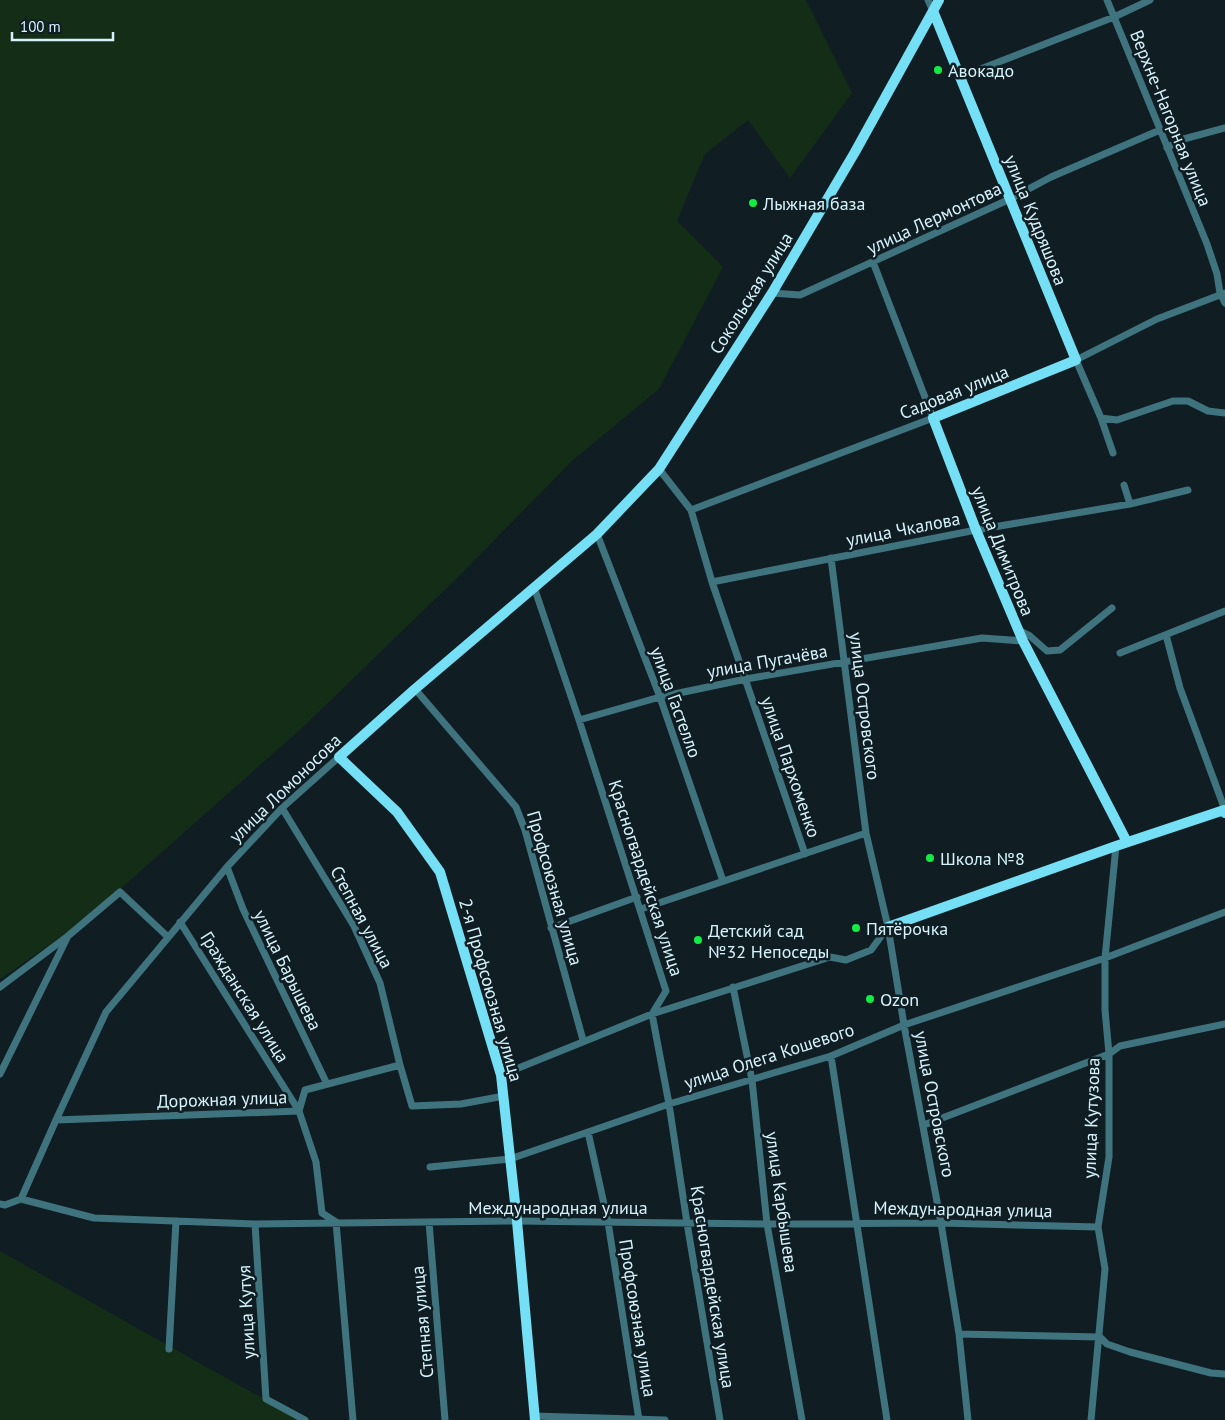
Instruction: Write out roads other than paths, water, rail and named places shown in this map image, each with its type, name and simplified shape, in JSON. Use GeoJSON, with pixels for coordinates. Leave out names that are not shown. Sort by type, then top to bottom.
{"type":"FeatureCollection","features":[{"type":"Feature","properties":{"kind":"street","name":"улица Кудряшова"},"geometry":{"type":"LineString","coordinates":[[928,0],[1101,418],[1113,453]]}},
{"type":"Feature","properties":{"kind":"street","name":"Сокольская улица"},"geometry":{"type":"LineString","coordinates":[[659,469],[772,293],[855,152],[939,0]]}},
{"type":"Feature","properties":{"kind":"street","name":"Верхне-Нагорная улица"},"geometry":{"type":"LineString","coordinates":[[1107,0],[1207,244],[1225,303]]}},
{"type":"Feature","properties":{"kind":"street"},"geometry":{"type":"LineString","coordinates":[[960,77],[1114,17],[1150,0]]}},
{"type":"Feature","properties":{"kind":"street"},"geometry":{"type":"LineString","coordinates":[[1167,148],[1180,140],[1225,128]]}},
{"type":"Feature","properties":{"kind":"street","name":"улица Лермонтова"},"geometry":{"type":"LineString","coordinates":[[772,293],[800,295],[1010,199],[1051,177],[1160,130]]}},
{"type":"Feature","properties":{"kind":"street","name":"улица Димитрова"},"geometry":{"type":"LineString","coordinates":[[873,262],[976,530],[1022,641],[1127,842]]}},
{"type":"Feature","properties":{"kind":"street","name":"Садовая улица"},"geometry":{"type":"LineString","coordinates":[[691,510],[933,418],[1076,360],[1157,319],[1222,293]]}},
{"type":"Feature","properties":{"kind":"street"},"geometry":{"type":"LineString","coordinates":[[1101,418],[1117,420],[1173,401],[1188,401],[1208,411],[1225,414]]}},
{"type":"Feature","properties":{"kind":"street","name":"улица Пархоменко"},"geometry":{"type":"LineString","coordinates":[[659,469],[691,510],[712,582],[805,854]]}},
{"type":"Feature","properties":{"kind":"street","name":"улица Ломоносова"},"geometry":{"type":"LineString","coordinates":[[21,1199],[106,1012],[227,867],[282,808],[414,689],[598,534],[659,469]]}},
{"type":"Feature","properties":{"kind":"street"},"geometry":{"type":"LineString","coordinates":[[1124,485],[1130,504]]}},
{"type":"Feature","properties":{"kind":"street","name":"улица Чкалова"},"geometry":{"type":"LineString","coordinates":[[712,582],[976,530],[1130,504],[1188,490]]}},
{"type":"Feature","properties":{"kind":"street","name":"улица Гастелло"},"geometry":{"type":"LineString","coordinates":[[598,534],[660,698],[723,881]]}},
{"type":"Feature","properties":{"kind":"street","name":"улица Островского"},"geometry":{"type":"LineString","coordinates":[[831,558],[866,833],[888,927],[904,1026],[941,1222],[959,1334],[968,1420]]}},
{"type":"Feature","properties":{"kind":"street","name":"Красногвардейская улица"},"geometry":{"type":"LineString","coordinates":[[534,587],[580,720],[666,991],[652,1014],[669,1104],[686,1223],[720,1420]]}},
{"type":"Feature","properties":{"kind":"street"},"geometry":{"type":"LineString","coordinates":[[1018,630],[1030,636],[1047,651],[1060,650],[1112,608]]}},
{"type":"Feature","properties":{"kind":"street"},"geometry":{"type":"LineString","coordinates":[[1120,652],[1225,611]]}},
{"type":"Feature","properties":{"kind":"street"},"geometry":{"type":"LineString","coordinates":[[501,1075],[583,1040],[652,1014],[830,957],[846,960],[871,950],[888,927],[1127,842],[1225,811],[1180,688],[1166,635]]}},
{"type":"Feature","properties":{"kind":"street","name":"улица Пугачёва"},"geometry":{"type":"LineString","coordinates":[[580,720],[660,698],[746,679],[982,638],[1022,641]]}},
{"type":"Feature","properties":{"kind":"street","name":"Профсоюзная улица"},"geometry":{"type":"LineString","coordinates":[[414,689],[516,807],[583,1040]]}},
{"type":"Feature","properties":{"kind":"street","name":"2-я Профсоюзная улица"},"geometry":{"type":"LineString","coordinates":[[339,757],[397,812],[440,872],[501,1075],[517,1221],[535,1418]]}},
{"type":"Feature","properties":{"kind":"street","name":"Степная улица"},"geometry":{"type":"LineString","coordinates":[[282,808],[354,926],[380,983],[412,1106],[461,1104],[504,1096]]}},
{"type":"Feature","properties":{"kind":"street"},"geometry":{"type":"LineString","coordinates":[[641,909],[866,833]]}},
{"type":"Feature","properties":{"kind":"street","name":"улица Кутузова"},"geometry":{"type":"LineString","coordinates":[[1091,1420],[1105,1269],[1098,1227],[1108,1156],[1109,1054],[1105,1010],[1106,958],[1116,846]]}},
{"type":"Feature","properties":{"kind":"street","name":"улица Барышева"},"geometry":{"type":"LineString","coordinates":[[227,867],[243,910],[327,1084]]}},
{"type":"Feature","properties":{"kind":"street"},"geometry":{"type":"LineString","coordinates":[[0,987],[68,936],[120,892],[168,937]]}},
{"type":"Feature","properties":{"kind":"street"},"geometry":{"type":"LineString","coordinates":[[551,928],[637,897]]}},
{"type":"Feature","properties":{"kind":"street","name":"улица Олега Кошевого"},"geometry":{"type":"LineString","coordinates":[[430,1167],[510,1159],[669,1104],[831,1056],[904,1026],[1106,958],[1225,912]]}},
{"type":"Feature","properties":{"kind":"street","name":"Гражданская улица"},"geometry":{"type":"LineString","coordinates":[[180,922],[298,1111],[316,1162],[322,1213],[336,1222]]}},
{"type":"Feature","properties":{"kind":"street"},"geometry":{"type":"LineString","coordinates":[[0,1074],[68,936]]}},
{"type":"Feature","properties":{"kind":"street","name":"улица Карбышева"},"geometry":{"type":"LineString","coordinates":[[733,988],[752,1080],[767,1224],[802,1420]]}},
{"type":"Feature","properties":{"kind":"street"},"geometry":{"type":"LineString","coordinates":[[924,1125],[1109,1054],[1120,1046],[1225,1024]]}},
{"type":"Feature","properties":{"kind":"street"},"geometry":{"type":"LineString","coordinates":[[831,1056],[887,1420]]}},
{"type":"Feature","properties":{"kind":"street","name":"Дорожная улица"},"geometry":{"type":"LineString","coordinates":[[56,1120],[298,1111],[305,1090],[400,1065]]}},
{"type":"Feature","properties":{"kind":"street","name":"Профсоюзная улица"},"geometry":{"type":"LineString","coordinates":[[588,1132],[608,1222],[639,1419]]}},
{"type":"Feature","properties":{"kind":"street"},"geometry":{"type":"LineString","coordinates":[[2,1205],[21,1199]]}},
{"type":"Feature","properties":{"kind":"street","name":"Международная улица"},"geometry":{"type":"LineString","coordinates":[[21,1199],[94,1218],[255,1224],[517,1221],[767,1224],[941,1222],[1098,1227]]}},
{"type":"Feature","properties":{"kind":"street"},"geometry":{"type":"LineString","coordinates":[[170,1349],[176,1221]]}},
{"type":"Feature","properties":{"kind":"street"},"geometry":{"type":"LineString","coordinates":[[336,1222],[353,1420]]}},
{"type":"Feature","properties":{"kind":"street","name":"Степная улица"},"geometry":{"type":"LineString","coordinates":[[429,1222],[445,1420]]}},
{"type":"Feature","properties":{"kind":"street","name":"улица Кутуя"},"geometry":{"type":"LineString","coordinates":[[255,1224],[266,1399],[305,1420]]}},
{"type":"Feature","properties":{"kind":"street"},"geometry":{"type":"LineString","coordinates":[[959,1334],[1100,1337],[1107,1344],[1149,1357],[1211,1373],[1225,1374]]}},
{"type":"Feature","properties":{"kind":"street"},"geometry":{"type":"LineString","coordinates":[[535,1418],[665,1420]]}},
{"type":"Feature","properties":{"kind":"place","name":"Авокадо"},"geometry":{"type":"Point","coordinates":[938,70]}},
{"type":"Feature","properties":{"kind":"place","name":"Лыжная база"},"geometry":{"type":"Point","coordinates":[753,203]}},
{"type":"Feature","properties":{"kind":"place","name":"Школа №8"},"geometry":{"type":"Point","coordinates":[930,858]}},
{"type":"Feature","properties":{"kind":"place","name":"Пятёрочка"},"geometry":{"type":"Point","coordinates":[856,928]}},
{"type":"Feature","properties":{"kind":"place","name":"Детский сад №32 Непоседы"},"geometry":{"type":"Point","coordinates":[698,940]}},
{"type":"Feature","properties":{"kind":"place","name":"Ozon"},"geometry":{"type":"Point","coordinates":[870,999]}}]}
